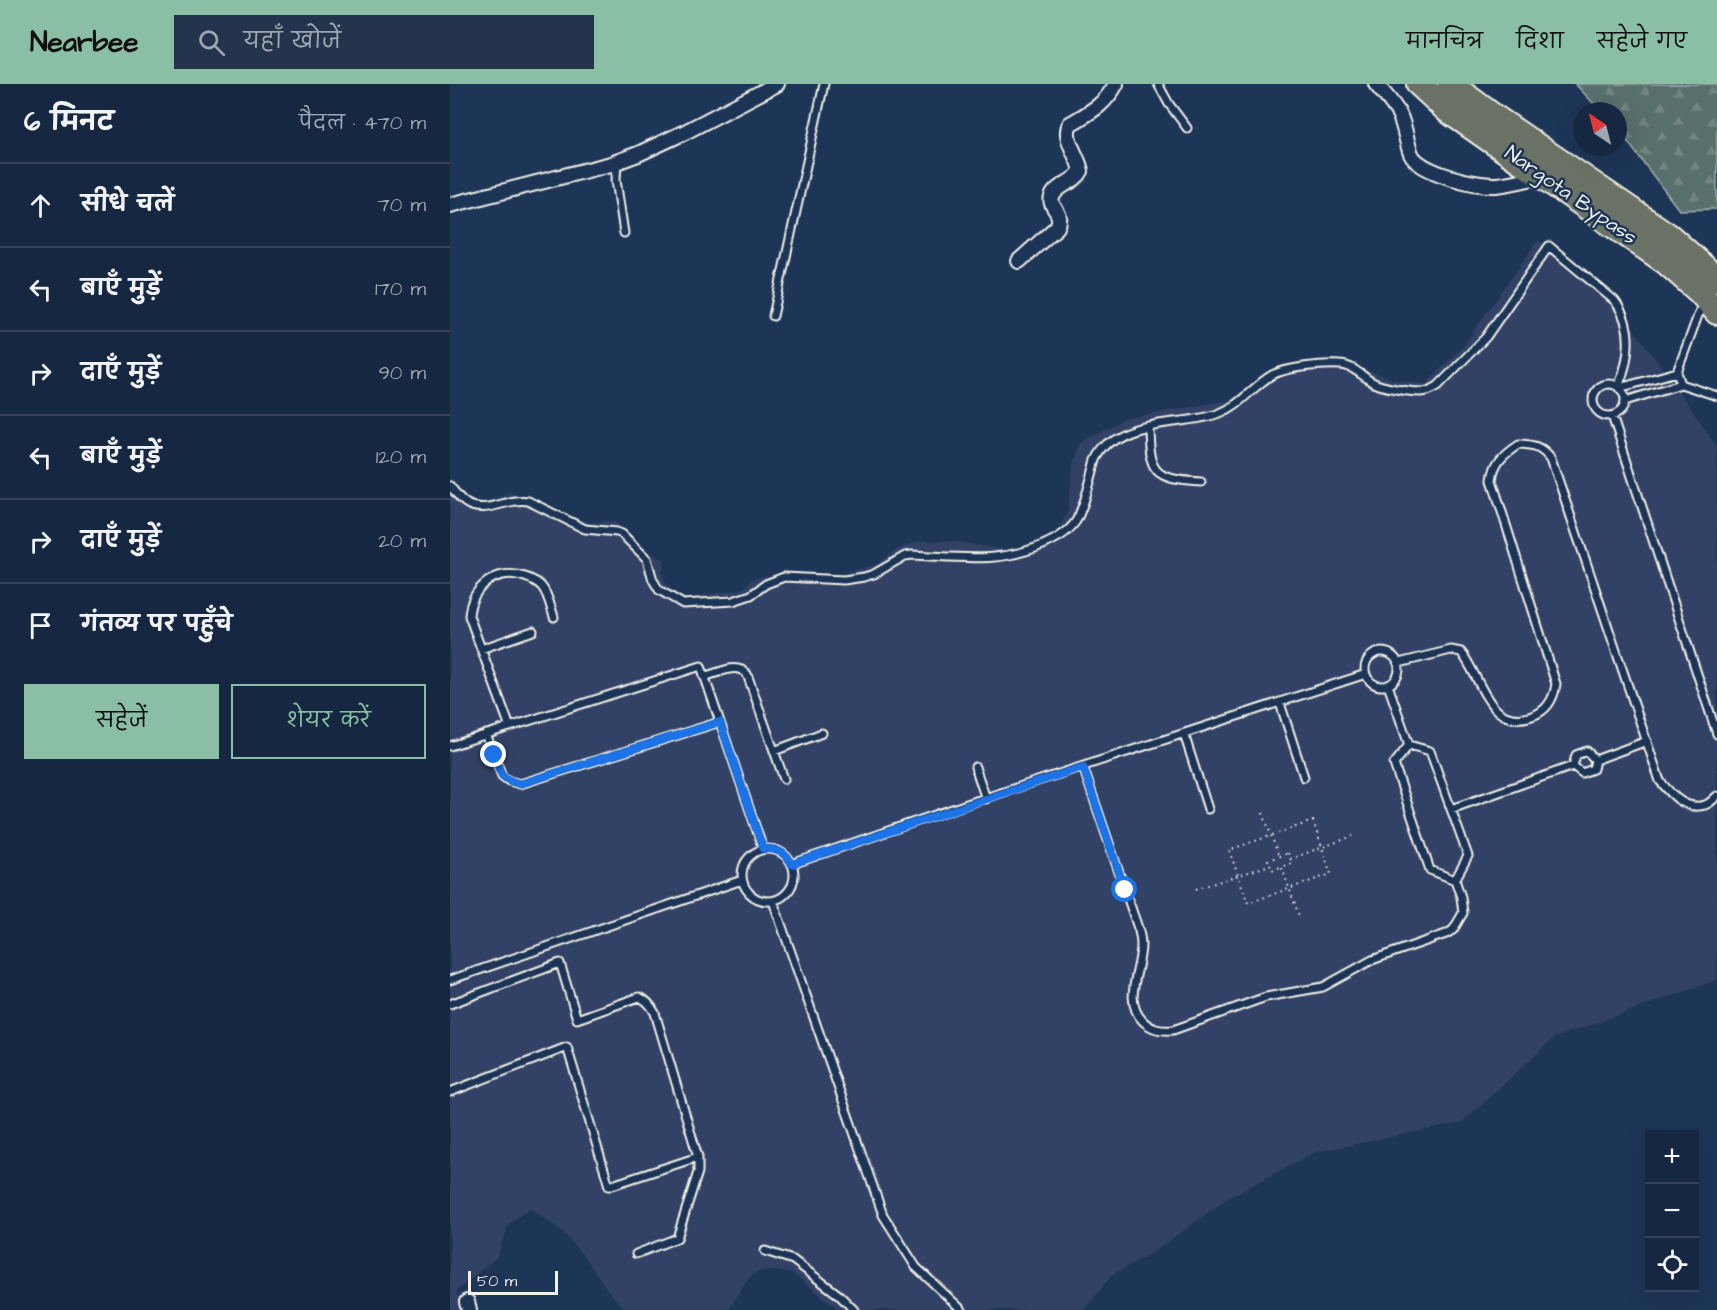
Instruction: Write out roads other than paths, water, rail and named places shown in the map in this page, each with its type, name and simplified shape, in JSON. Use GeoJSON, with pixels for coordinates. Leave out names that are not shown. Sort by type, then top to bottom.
{"type":"FeatureCollection","features":[{"type":"Feature","properties":{"kind":"highway","name":"Nargota Bypass"},"geometry":{"type":"LineString","coordinates":[[1419,84],[1447,110],[1713,296]]}},
{"type":"Feature","properties":{"kind":"highway","name":"Nargota Bypass"},"geometry":{"type":"LineString","coordinates":[[1450,84],[1492,116],[1669,236],[1713,296]]}},
{"type":"Feature","properties":{"kind":"street"},"geometry":{"type":"LineString","coordinates":[[450,205],[616,161],[659,146],[777,84]]}},
{"type":"Feature","properties":{"kind":"street"},"geometry":{"type":"LineString","coordinates":[[1019,261],[1057,227],[1060,216],[1052,204],[1053,196],[1077,177],[1081,171],[1068,135],[1070,124],[1101,105],[1109,97],[1116,84]]}},
{"type":"Feature","properties":{"kind":"street"},"geometry":{"type":"LineString","coordinates":[[1376,84],[1398,113],[1411,154],[1424,167],[1462,181],[1478,184],[1497,185],[1543,176]]}},
{"type":"Feature","properties":{"kind":"lane"},"geometry":{"type":"LineString","coordinates":[[773,316],[824,84]]}},
{"type":"Feature","properties":{"kind":"lane"},"geometry":{"type":"LineString","coordinates":[[1158,84],[1169,104],[1187,128]]}},
{"type":"Feature","properties":{"kind":"lane"},"geometry":{"type":"LineString","coordinates":[[616,161],[616,180],[624,233]]}},
{"type":"Feature","properties":{"kind":"lane"},"geometry":{"type":"LineString","coordinates":[[450,486],[468,505],[491,507],[520,499],[585,529],[617,532],[647,559],[653,580],[659,590],[678,602],[688,605],[722,602],[751,596],[766,584],[784,578],[844,580],[864,577],[874,574],[905,556],[992,559],[1023,553],[1056,539],[1068,531],[1077,519],[1100,451],[1119,436],[1148,426],[1219,413],[1243,399],[1273,375],[1316,366],[1347,366],[1374,383],[1421,392],[1438,387],[1486,337],[1549,246],[1615,301],[1621,309],[1628,326],[1629,345],[1625,371],[1619,387]]}},
{"type":"Feature","properties":{"kind":"lane"},"geometry":{"type":"LineString","coordinates":[[1681,384],[1677,372],[1713,296]]}},
{"type":"Feature","properties":{"kind":"lane"},"geometry":{"type":"LineString","coordinates":[[1619,387],[1624,393],[1623,408],[1612,416],[1604,416],[1598,412],[1592,399],[1599,387],[1606,384],[1619,387],[1677,372]]}},
{"type":"Feature","properties":{"kind":"lane"},"geometry":{"type":"LineString","coordinates":[[1625,401],[1681,384],[1717,396]]}},
{"type":"Feature","properties":{"kind":"lane"},"geometry":{"type":"LineString","coordinates":[[1612,416],[1717,734]]}},
{"type":"Feature","properties":{"kind":"lane"},"geometry":{"type":"LineString","coordinates":[[1148,426],[1149,458],[1162,475],[1176,480],[1201,482]]}},
{"type":"Feature","properties":{"kind":"lane"},"geometry":{"type":"LineString","coordinates":[[1399,663],[1451,650],[1461,651],[1470,663],[1489,702],[1496,710],[1510,719],[1522,719],[1536,714],[1546,707],[1554,696],[1556,684],[1492,480],[1493,468],[1503,454],[1518,444],[1533,445],[1544,450],[1551,458],[1660,780],[1684,805],[1706,805],[1717,796]]}},
{"type":"Feature","properties":{"kind":"lane"},"geometry":{"type":"LineString","coordinates":[[510,727],[469,616],[475,594],[484,583],[498,576],[512,574],[534,581],[542,587],[554,618]]}},
{"type":"Feature","properties":{"kind":"lane"},"geometry":{"type":"LineString","coordinates":[[481,649],[533,631]]}},
{"type":"Feature","properties":{"kind":"lane"},"geometry":{"type":"LineString","coordinates":[[1377,652],[1390,653],[1399,663],[1398,676],[1388,685],[1375,684],[1366,674],[1367,661],[1377,652]]}},
{"type":"Feature","properties":{"kind":"lane"},"geometry":{"type":"LineString","coordinates":[[450,746],[701,666],[763,849]]}},
{"type":"Feature","properties":{"kind":"lane"},"geometry":{"type":"LineString","coordinates":[[704,677],[734,668],[742,669],[747,674],[784,779]]}},
{"type":"Feature","properties":{"kind":"lane"},"geometry":{"type":"LineString","coordinates":[[792,864],[1366,674]]}},
{"type":"Feature","properties":{"kind":"lane"},"geometry":{"type":"LineString","coordinates":[[1388,685],[1409,745]]}},
{"type":"Feature","properties":{"kind":"lane"},"geometry":{"type":"LineString","coordinates":[[1280,703],[1304,777]]}},
{"type":"Feature","properties":{"kind":"lane"},"geometry":{"type":"LineString","coordinates":[[486,734],[502,776],[520,784],[720,722]]}},
{"type":"Feature","properties":{"kind":"lane"},"geometry":{"type":"LineString","coordinates":[[774,751],[822,734]]}},
{"type":"Feature","properties":{"kind":"lane"},"geometry":{"type":"LineString","coordinates":[[1184,734],[1208,809]]}},
{"type":"Feature","properties":{"kind":"lane"},"geometry":{"type":"LineString","coordinates":[[1595,760],[1647,741]]}},
{"type":"Feature","properties":{"kind":"lane"},"geometry":{"type":"LineString","coordinates":[[1083,767],[1139,931],[1141,945],[1133,994],[1135,1010],[1146,1024],[1162,1031],[1173,1030],[1266,997],[1323,987],[1372,960],[1446,934],[1460,921],[1463,913],[1461,897],[1455,880],[1468,856],[1430,751],[1409,745]]}},
{"type":"Feature","properties":{"kind":"lane"},"geometry":{"type":"LineString","coordinates":[[1409,745],[1394,764],[1430,870],[1455,880]]}},
{"type":"Feature","properties":{"kind":"lane"},"geometry":{"type":"LineString","coordinates":[[1574,766],[1576,755],[1587,751],[1595,760]]}},
{"type":"Feature","properties":{"kind":"lane"},"geometry":{"type":"LineString","coordinates":[[1574,766],[1582,772],[1593,770],[1595,760]]}},
{"type":"Feature","properties":{"kind":"lane"},"geometry":{"type":"LineString","coordinates":[[1451,809],[1574,766]]}},
{"type":"Feature","properties":{"kind":"lane"},"geometry":{"type":"LineString","coordinates":[[975,767],[986,799]]}},
{"type":"Feature","properties":{"kind":"lane"},"geometry":{"type":"LineString","coordinates":[[770,848],[783,853],[792,864],[795,876],[786,895],[773,901],[753,897],[742,880],[746,860],[763,849],[770,848]]}},
{"type":"Feature","properties":{"kind":"lane"},"geometry":{"type":"LineString","coordinates":[[450,980],[742,880]]}},
{"type":"Feature","properties":{"kind":"lane"},"geometry":{"type":"LineString","coordinates":[[773,901],[883,1215],[916,1267],[962,1310]]}},
{"type":"Feature","properties":{"kind":"lane"},"geometry":{"type":"LineString","coordinates":[[450,1004],[560,963],[577,1019],[639,997],[650,1004],[655,1013],[698,1156],[698,1172],[677,1238],[636,1254]]}},
{"type":"Feature","properties":{"kind":"lane"},"geometry":{"type":"LineString","coordinates":[[450,1092],[567,1047],[609,1186],[698,1156]]}},
{"type":"Feature","properties":{"kind":"lane"},"geometry":{"type":"LineString","coordinates":[[765,1251],[793,1260],[839,1295],[854,1310]]}}]}
